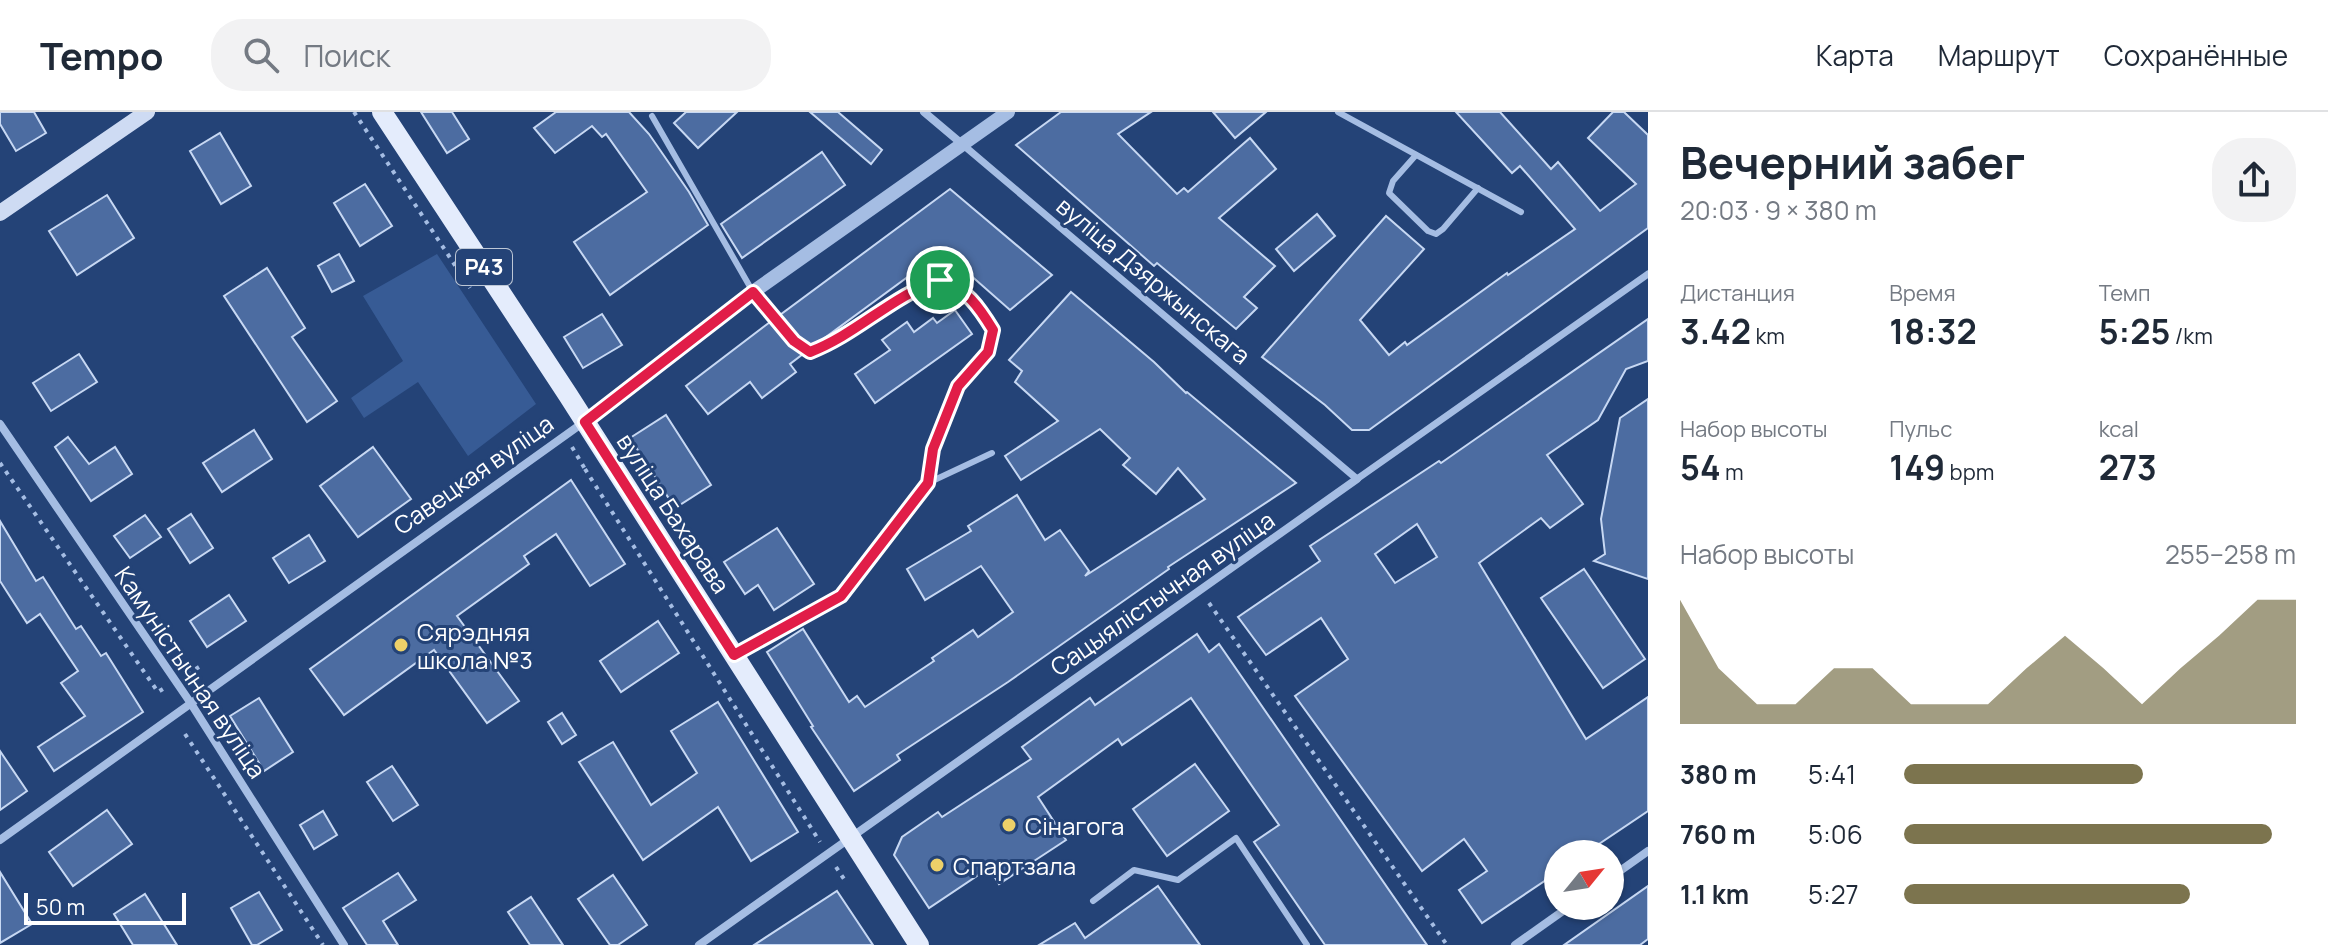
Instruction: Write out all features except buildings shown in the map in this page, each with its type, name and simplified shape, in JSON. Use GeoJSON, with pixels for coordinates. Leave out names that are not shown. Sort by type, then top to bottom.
{"type":"FeatureCollection","features":[{"type":"Feature","properties":{"kind":"main road"},"geometry":{"type":"LineString","coordinates":[[0,213],[147,112]]}},
{"type":"Feature","properties":{"kind":"main road","name":"вуліца Бахарава"},"geometry":{"type":"LineString","coordinates":[[382,112],[585,422],[919,945]]}},
{"type":"Feature","properties":{"kind":"street","name":"вуліца Дзяржынскага"},"geometry":{"type":"LineString","coordinates":[[924,112],[1357,479]]}},
{"type":"Feature","properties":{"kind":"street","name":"Савецкая вуліца"},"geometry":{"type":"LineString","coordinates":[[0,840],[585,422],[753,292],[1008,112]]}},
{"type":"Feature","properties":{"kind":"street","name":"Сацыялістычная вуліца"},"geometry":{"type":"LineString","coordinates":[[699,945],[1648,274]]}},
{"type":"Feature","properties":{"kind":"street","name":"Камуністычная вуліца"},"geometry":{"type":"LineString","coordinates":[[0,424],[190,702],[344,945]]}},
{"type":"Feature","properties":{"kind":"street"},"geometry":{"type":"LineString","coordinates":[[1624,868],[1648,851]]}},
{"type":"Feature","properties":{"kind":"street"},"geometry":{"type":"LineString","coordinates":[[1515,945],[1550,920]]}},
{"type":"Feature","properties":{"kind":"lane"},"geometry":{"type":"LineString","coordinates":[[1338,112],[1521,212]]}},
{"type":"Feature","properties":{"kind":"lane"},"geometry":{"type":"LineString","coordinates":[[652,116],[753,292],[794,341],[810,352],[835,342],[921,286],[940,280],[957,285],[981,309],[993,330],[988,352],[958,386],[933,449],[928,483]]}},
{"type":"Feature","properties":{"kind":"lane"},"geometry":{"type":"LineString","coordinates":[[1416,155],[1393,181],[1389,193],[1428,231],[1436,234],[1443,229],[1478,188]]}},
{"type":"Feature","properties":{"kind":"lane"},"geometry":{"type":"LineString","coordinates":[[734,655],[841,596],[928,483],[992,453]]}},
{"type":"Feature","properties":{"kind":"lane"},"geometry":{"type":"LineString","coordinates":[[1093,901],[1134,870],[1178,880],[1236,838],[1307,945]]}},
{"type":"Feature","properties":{"kind":"path"},"geometry":{"type":"LineString","coordinates":[[0,463],[158,692]]}},
{"type":"Feature","properties":{"kind":"path"},"geometry":{"type":"LineString","coordinates":[[585,469],[846,882]]}},
{"type":"Feature","properties":{"kind":"path"},"geometry":{"type":"LineString","coordinates":[[1200,591],[1447,945]]}},
{"type":"Feature","properties":{"kind":"path"},"geometry":{"type":"LineString","coordinates":[[185,734],[323,945]]}},
{"type":"Feature","properties":{"kind":"shaded area"},"geometry":{"type":"Polygon","coordinates":[[[437,254],[536,404],[468,456],[418,382],[364,418],[351,398],[403,361],[363,296],[437,254]]]}},
{"type":"Feature","properties":{"kind":"place","name":"Сярэдняя школа №3"},"geometry":{"type":"Point","coordinates":[401,645]}},
{"type":"Feature","properties":{"kind":"place","name":"Сінагога"},"geometry":{"type":"Point","coordinates":[1009,825]}},
{"type":"Feature","properties":{"kind":"place","name":"Спартзала"},"geometry":{"type":"Point","coordinates":[937,865]}},
{"type":"Feature","properties":{"kind":"route"},"geometry":{"type":"LineString","coordinates":[[940,280],[957,285],[981,309],[993,330],[988,352],[958,386],[933,449],[928,483],[841,596],[734,655],[585,422],[753,292],[794,341],[810,352],[835,342],[921,286],[940,280]]}}]}
